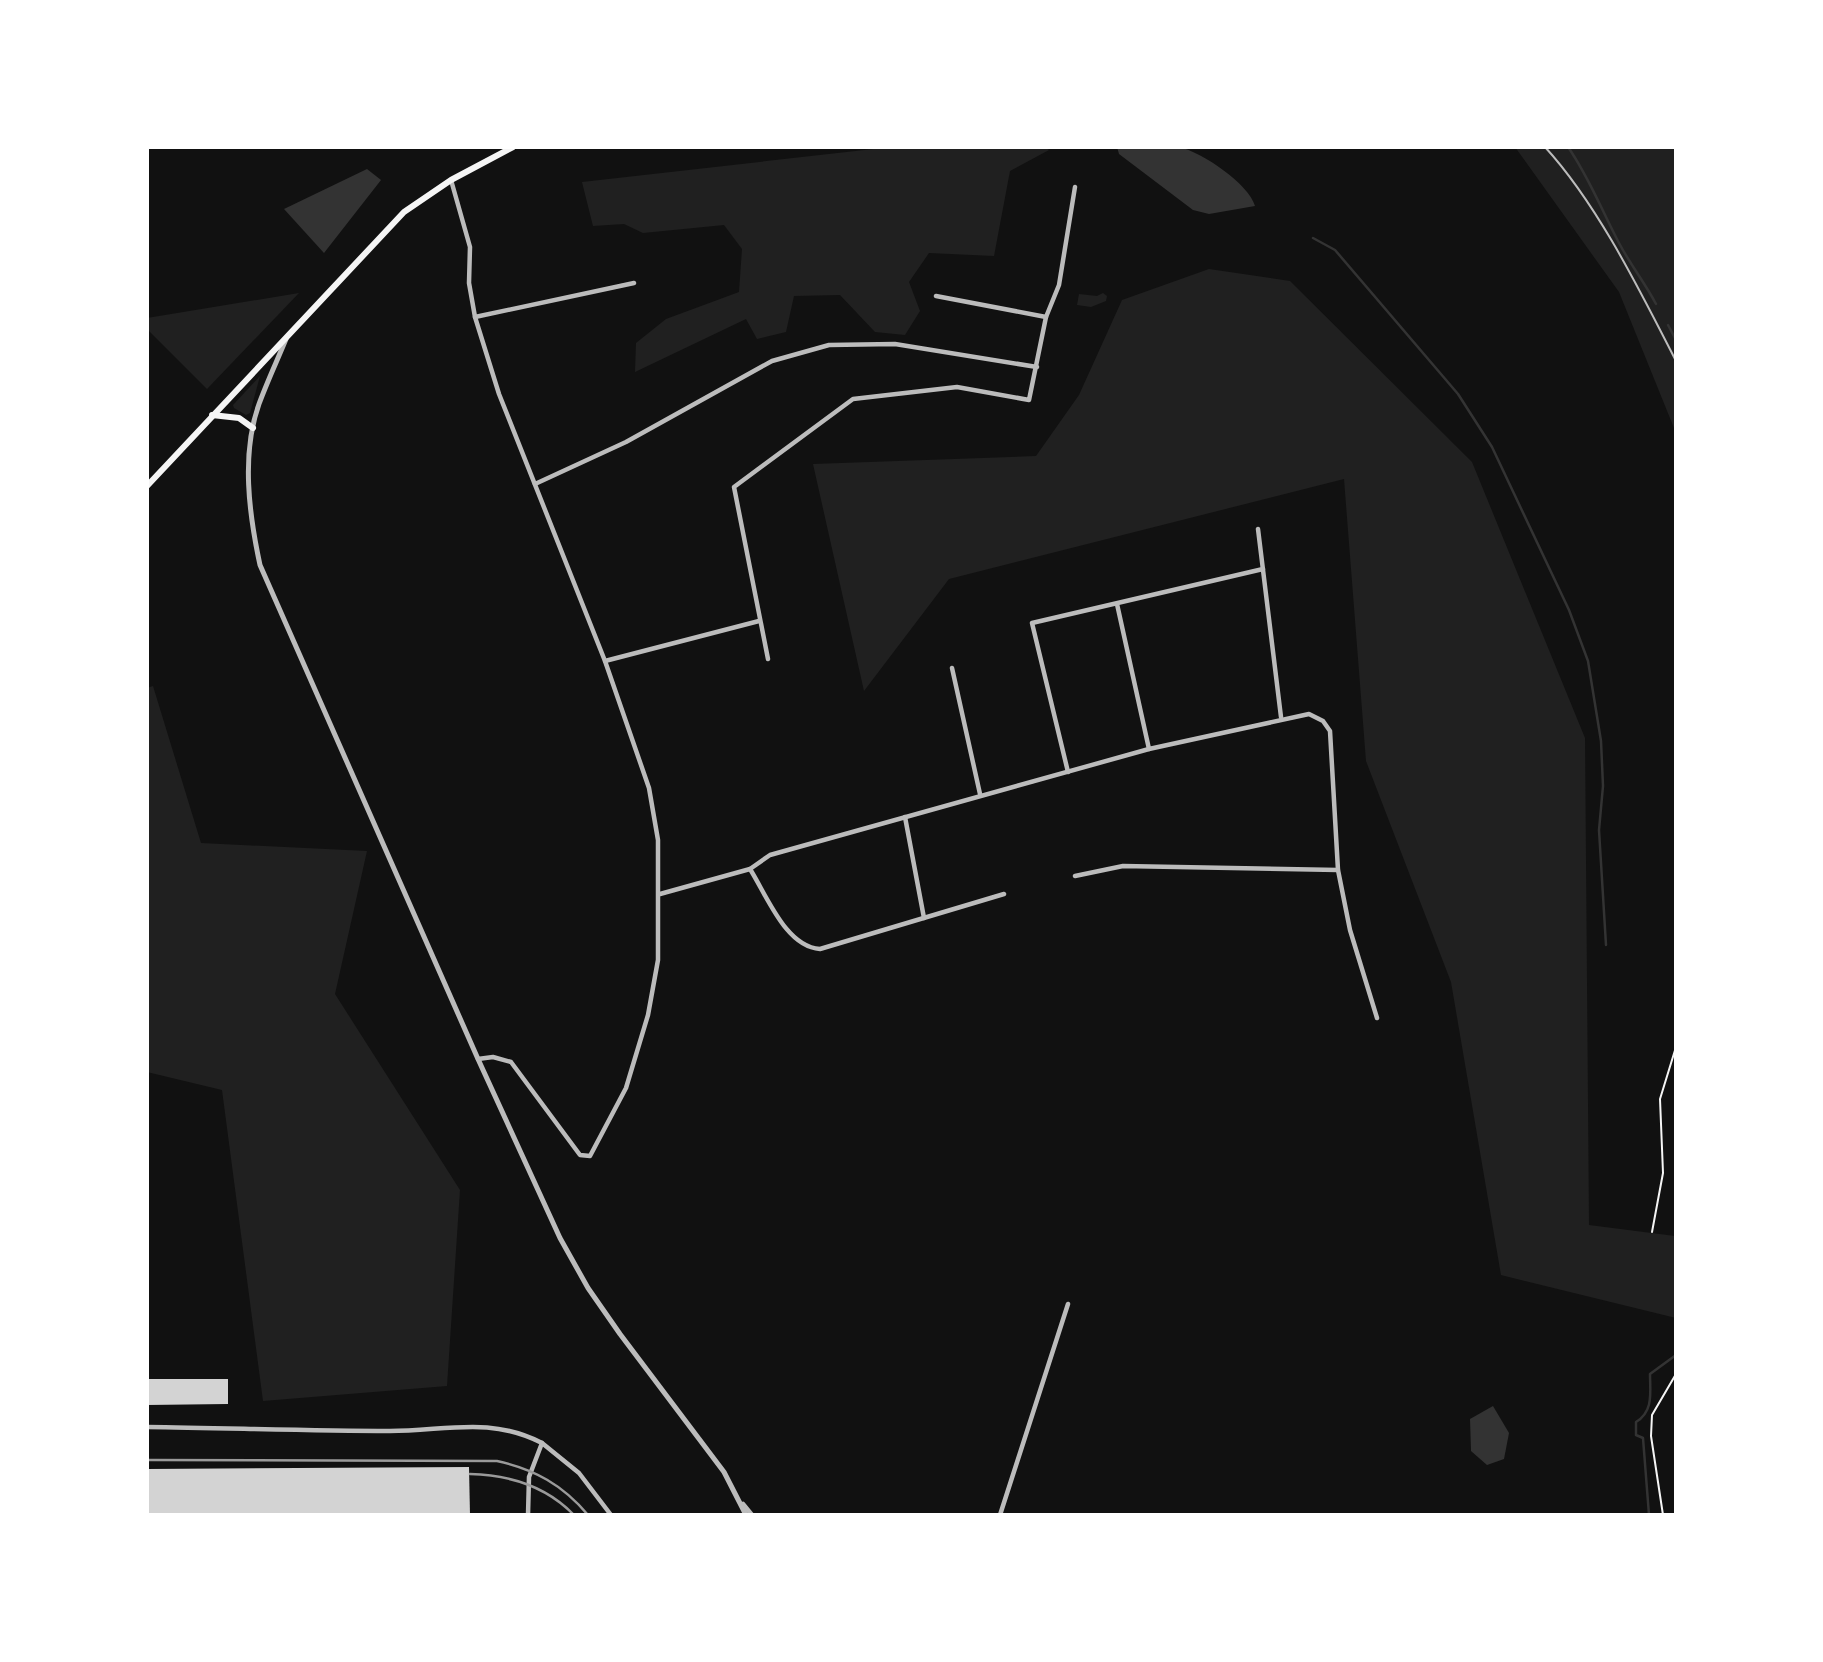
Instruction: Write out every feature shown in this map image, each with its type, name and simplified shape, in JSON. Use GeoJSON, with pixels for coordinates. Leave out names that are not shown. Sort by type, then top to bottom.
{"type":"FeatureCollection","features":[{"type":"Feature","properties":{"kind":"main road"},"geometry":{"type":"LineString","coordinates":[[147,486],[404,212],[451,180],[513,147]]}},
{"type":"Feature","properties":{"kind":"main road"},"geometry":{"type":"LineString","coordinates":[[212,415],[239,418],[253,428]]}},
{"type":"Feature","properties":{"kind":"street"},"geometry":{"type":"LineString","coordinates":[[451,180],[470,247],[469,283],[475,317],[499,394],[605,661],[649,788],[658,839],[660,894],[658,960],[648,1015],[626,1088],[590,1156],[580,1154],[511,1062],[493,1057],[478,1059]]}},
{"type":"Feature","properties":{"kind":"street"},"geometry":{"type":"LineString","coordinates":[[768,659],[734,487],[853,399],[957,387],[1029,400],[1046,317],[1059,285],[1075,187]]}},
{"type":"Feature","properties":{"kind":"street"},"geometry":{"type":"LineString","coordinates":[[475,317],[634,283]]}},
{"type":"Feature","properties":{"kind":"street"},"geometry":{"type":"LineString","coordinates":[[936,296],[1046,317]]}},
{"type":"Feature","properties":{"kind":"street"},"geometry":{"type":"LineString","coordinates":[[286,339],[258,407],[253,428],[249,478],[251,521],[260,565],[560,1238],[588,1288],[724,1472],[749,1515]]}},
{"type":"Feature","properties":{"kind":"street"},"geometry":{"type":"LineString","coordinates":[[535,484],[626,442],[772,361],[829,345],[895,344],[1037,367]]}},
{"type":"Feature","properties":{"kind":"street"},"geometry":{"type":"LineString","coordinates":[[1258,529],[1281,718]]}},
{"type":"Feature","properties":{"kind":"street"},"geometry":{"type":"LineString","coordinates":[[1068,772],[1032,623],[1263,569]]}},
{"type":"Feature","properties":{"kind":"street"},"geometry":{"type":"LineString","coordinates":[[1117,604],[1149,748]]}},
{"type":"Feature","properties":{"kind":"street"},"geometry":{"type":"LineString","coordinates":[[605,661],[759,621]]}},
{"type":"Feature","properties":{"kind":"street"},"geometry":{"type":"LineString","coordinates":[[952,668],[981,794]]}},
{"type":"Feature","properties":{"kind":"street"},"geometry":{"type":"LineString","coordinates":[[660,894],[750,869],[770,855],[981,794],[1149,748],[1309,714],[1323,721],[1330,731],[1338,870],[1350,930],[1377,1018]]}},
{"type":"Feature","properties":{"kind":"street"},"geometry":{"type":"LineString","coordinates":[[905,817],[924,918]]}},
{"type":"Feature","properties":{"kind":"street"},"geometry":{"type":"LineString","coordinates":[[1075,876],[1123,866],[1338,870]]}},
{"type":"Feature","properties":{"kind":"street"},"geometry":{"type":"LineString","coordinates":[[750,869],[796,941],[808,948],[820,949],[1004,894]]}},
{"type":"Feature","properties":{"kind":"street"},"geometry":{"type":"LineString","coordinates":[[1000,1515],[1068,1304]]}},
{"type":"Feature","properties":{"kind":"street"},"geometry":{"type":"LineString","coordinates":[[147,1427],[393,1431],[482,1425],[518,1430],[542,1443],[579,1473],[611,1515]]}},
{"type":"Feature","properties":{"kind":"street"},"geometry":{"type":"LineString","coordinates":[[528,1515],[529,1477],[542,1443]]}},
{"type":"Feature","properties":{"kind":"lane"},"geometry":{"type":"LineString","coordinates":[[1545,147],[1562,166],[1637,284],[1676,361]]}},
{"type":"Feature","properties":{"kind":"path"},"geometry":{"type":"LineString","coordinates":[[1652,1232],[1663,1173],[1660,1099],[1676,1047]]}},
{"type":"Feature","properties":{"kind":"path"},"geometry":{"type":"LineString","coordinates":[[1663,1515],[1651,1436],[1651,1415],[1676,1374]]}},
{"type":"Feature","properties":{"kind":"shaded area"},"geometry":{"type":"Polygon","coordinates":[[[1164,145],[1189,150],[1212,162],[1234,179],[1251,197],[1255,206],[1209,214],[1193,210],[1119,154],[1117,147],[1164,145]]]}},
{"type":"Feature","properties":{"kind":"shaded area"},"geometry":{"type":"Polygon","coordinates":[[[891,147],[1045,147],[1049,150],[1010,171],[994,256],[929,253],[909,282],[920,311],[905,335],[875,332],[840,295],[794,296],[786,332],[757,339],[746,319],[635,372],[636,343],[666,319],[739,292],[742,249],[724,225],[643,233],[624,224],[593,226],[582,182],[891,147]]]}},
{"type":"Feature","properties":{"kind":"shaded area"},"geometry":{"type":"Polygon","coordinates":[[[1515,147],[1676,147],[1676,433],[1619,292],[1515,147]]]}},
{"type":"Feature","properties":{"kind":"shaded area"},"geometry":{"type":"Polygon","coordinates":[[[367,169],[381,180],[324,253],[284,209],[367,169]]]}},
{"type":"Feature","properties":{"kind":"shaded area"},"geometry":{"type":"Polygon","coordinates":[[[1209,269],[1290,281],[1472,462],[1585,738],[1589,1225],[1675,1236],[1676,1229],[1676,1318],[1501,1275],[1451,982],[1366,761],[1344,479],[949,579],[864,691],[813,464],[1036,456],[1079,395],[1122,300],[1209,269]]]}},
{"type":"Feature","properties":{"kind":"shaded area"},"geometry":{"type":"Polygon","coordinates":[[[299,293],[207,389],[147,329],[147,318],[299,293]]]}},
{"type":"Feature","properties":{"kind":"shaded area"},"geometry":{"type":"Polygon","coordinates":[[[1103,293],[1107,296],[1106,301],[1091,307],[1077,305],[1079,294],[1097,296],[1103,293]]]}},
{"type":"Feature","properties":{"kind":"shaded area"},"geometry":{"type":"Polygon","coordinates":[[[260,376],[250,413],[246,415],[233,405],[260,376]]]}},
{"type":"Feature","properties":{"kind":"shaded area"},"geometry":{"type":"Polygon","coordinates":[[[153,686],[201,843],[367,851],[335,994],[460,1190],[447,1386],[263,1401],[222,1090],[147,1072],[147,688],[153,686]]]}},
{"type":"Feature","properties":{"kind":"shaded area"},"geometry":{"type":"Polygon","coordinates":[[[1493,1406],[1509,1433],[1504,1459],[1487,1465],[1471,1451],[1470,1419],[1493,1406]]]}},
{"type":"Feature","properties":{"kind":"building"},"geometry":{"type":"Polygon","coordinates":[[[147,1379],[228,1379],[228,1404],[147,1405],[147,1379]]]}},
{"type":"Feature","properties":{"kind":"building"},"geometry":{"type":"Polygon","coordinates":[[[469,1467],[470,1515],[147,1515],[147,1469],[469,1467]]]}},
{"type":"Feature","properties":{"kind":"waterway"},"geometry":{"type":"LineString","coordinates":[[1568,147],[1589,182],[1623,251],[1656,304]]}},
{"type":"Feature","properties":{"kind":"waterway"},"geometry":{"type":"LineString","coordinates":[[1313,238],[1335,250],[1458,394],[1492,447],[1569,610],[1588,661],[1601,741],[1603,786],[1599,830],[1606,945]]}},
{"type":"Feature","properties":{"kind":"waterway"},"geometry":{"type":"LineString","coordinates":[[1668,325],[1676,340]]}},
{"type":"Feature","properties":{"kind":"waterway"},"geometry":{"type":"LineString","coordinates":[[1649,1515],[1643,1438],[1636,1435],[1636,1422],[1642,1418],[1648,1407],[1650,1374],[1676,1355]]}},
{"type":"Feature","properties":{"kind":"railway"},"geometry":{"type":"LineString","coordinates":[[147,1460],[497,1461],[547,1480],[568,1495],[588,1515]]}},
{"type":"Feature","properties":{"kind":"railway"},"geometry":{"type":"LineString","coordinates":[[470,1474],[499,1477],[526,1484],[552,1496],[574,1515]]}}]}
